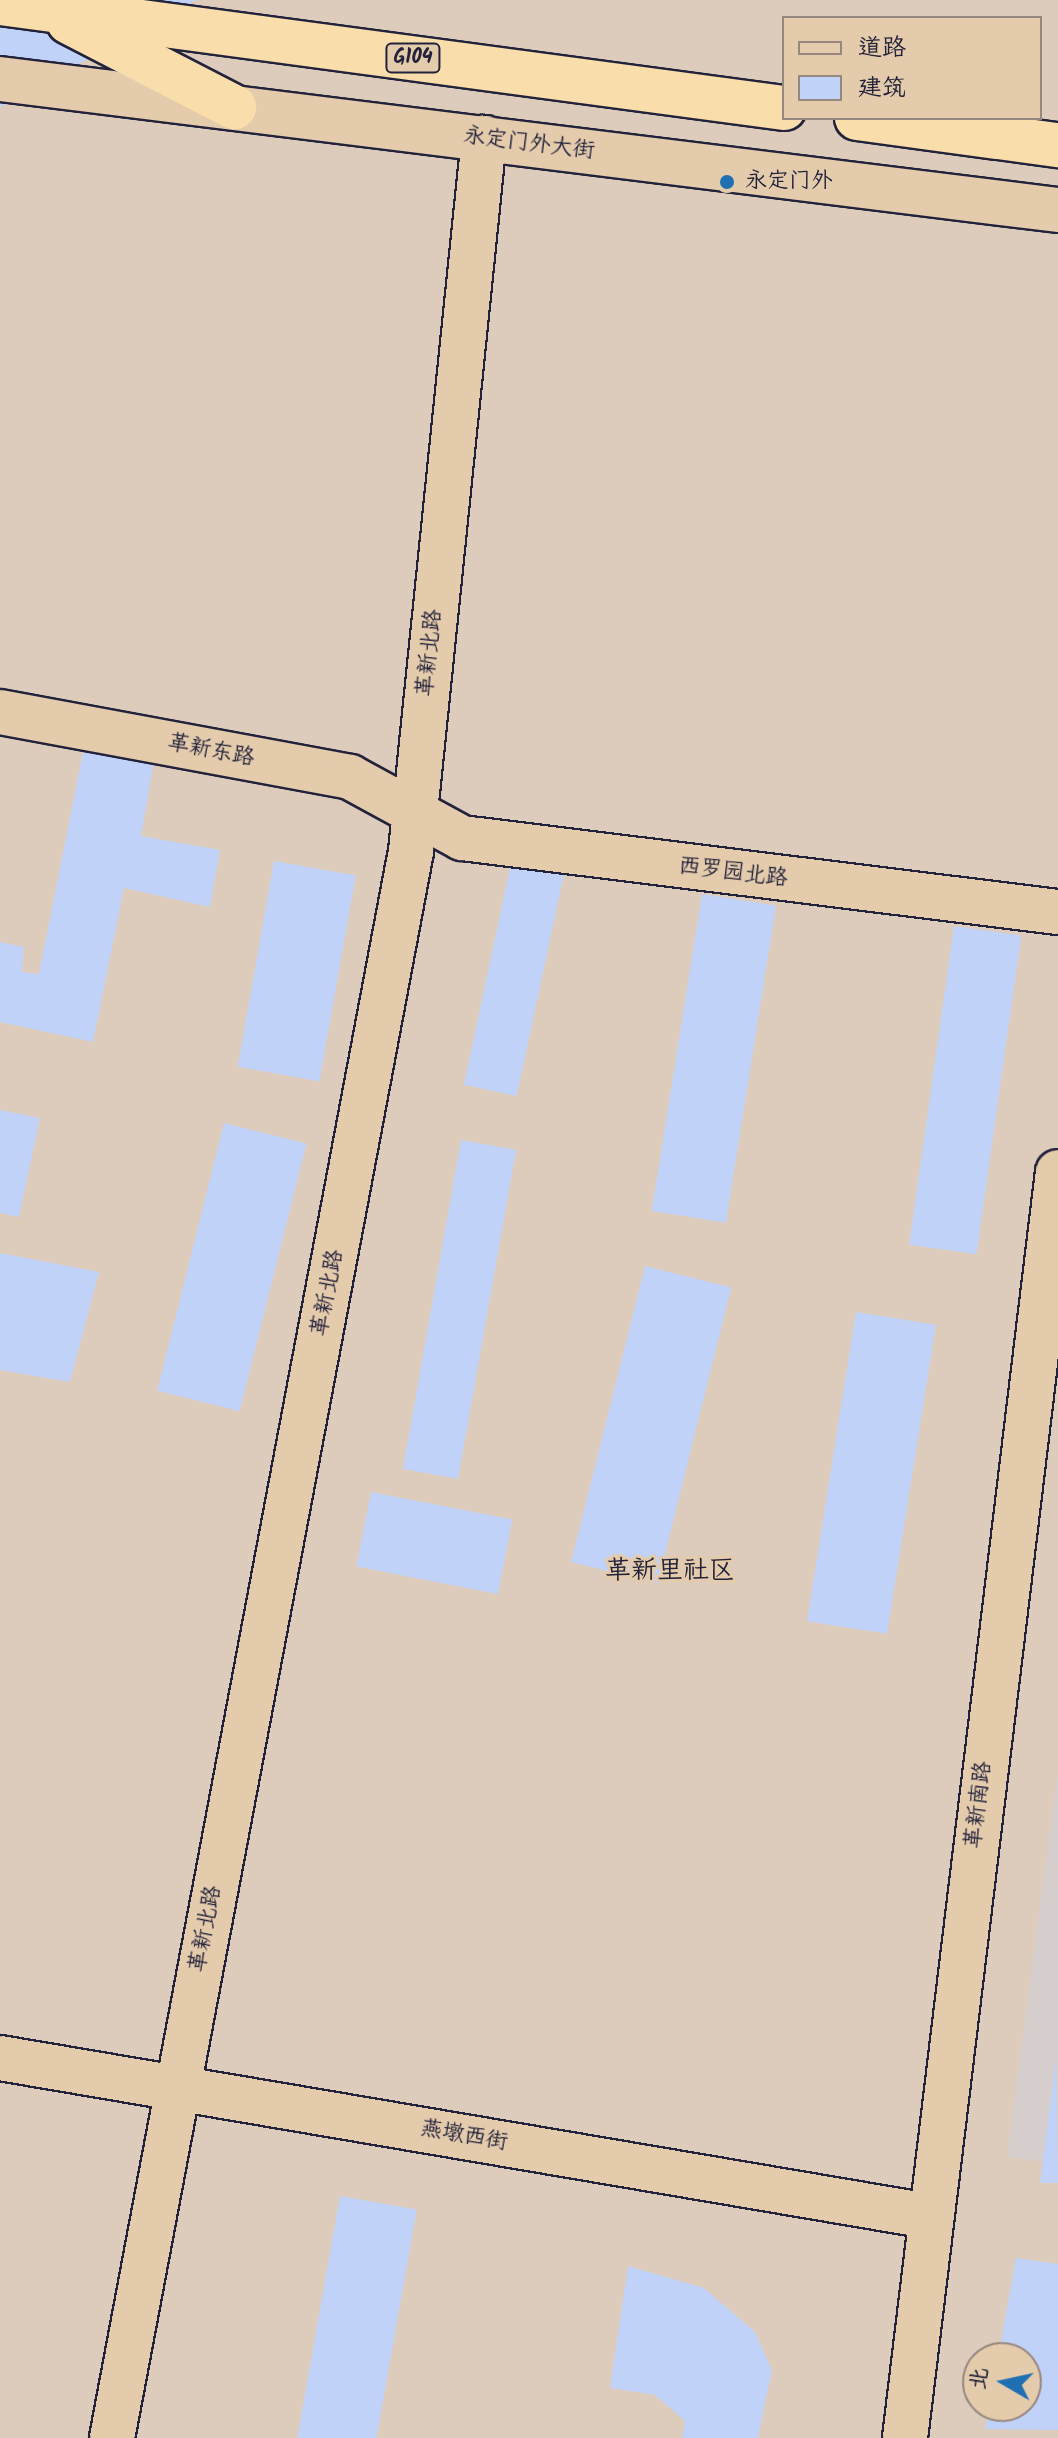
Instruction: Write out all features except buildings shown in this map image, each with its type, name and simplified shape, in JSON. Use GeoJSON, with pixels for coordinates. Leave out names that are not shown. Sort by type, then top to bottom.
{"type":"FeatureCollection","features":[{"type":"Feature","properties":{"kind":"highway"},"geometry":{"type":"LineString","coordinates":[[21,6],[234,107]]}},
{"type":"Feature","properties":{"kind":"highway","name":"G104"},"geometry":{"type":"LineString","coordinates":[[21,6],[782,108]]}},
{"type":"Feature","properties":{"kind":"highway"},"geometry":{"type":"LineString","coordinates":[[872,120],[1058,145]]}},
{"type":"Feature","properties":{"kind":"street","name":"永定门外大街"},"geometry":{"type":"LineString","coordinates":[[0,79],[1058,210]]}},
{"type":"Feature","properties":{"kind":"street","name":"革新北路"},"geometry":{"type":"LineString","coordinates":[[112,2438],[408,867],[484,138]]}},
{"type":"Feature","properties":{"kind":"street","name":"革新东路"},"geometry":{"type":"LineString","coordinates":[[0,712],[350,777],[414,812]]}},
{"type":"Feature","properties":{"kind":"street","name":"西罗园北路"},"geometry":{"type":"LineString","coordinates":[[414,812],[462,838],[1058,912]]}},
{"type":"Feature","properties":{"kind":"street","name":"革新南路"},"geometry":{"type":"LineString","coordinates":[[905,2438],[928,2216],[1043,1409],[1058,1172]]}},
{"type":"Feature","properties":{"kind":"street","name":"燕墩西街"},"geometry":{"type":"LineString","coordinates":[[0,2058],[928,2216]]}},
{"type":"Feature","properties":{"kind":"shaded area"},"geometry":{"type":"Polygon","coordinates":[[[1058,1770],[1058,2165],[1007,2156],[1058,1770]]]}},
{"type":"Feature","properties":{"kind":"place","name":"永定门外"},"geometry":{"type":"Point","coordinates":[727,182]}},
{"type":"Feature","properties":{"kind":"district","name":"革新里社区"},"geometry":{"type":"Point","coordinates":[670,1572]}}]}
